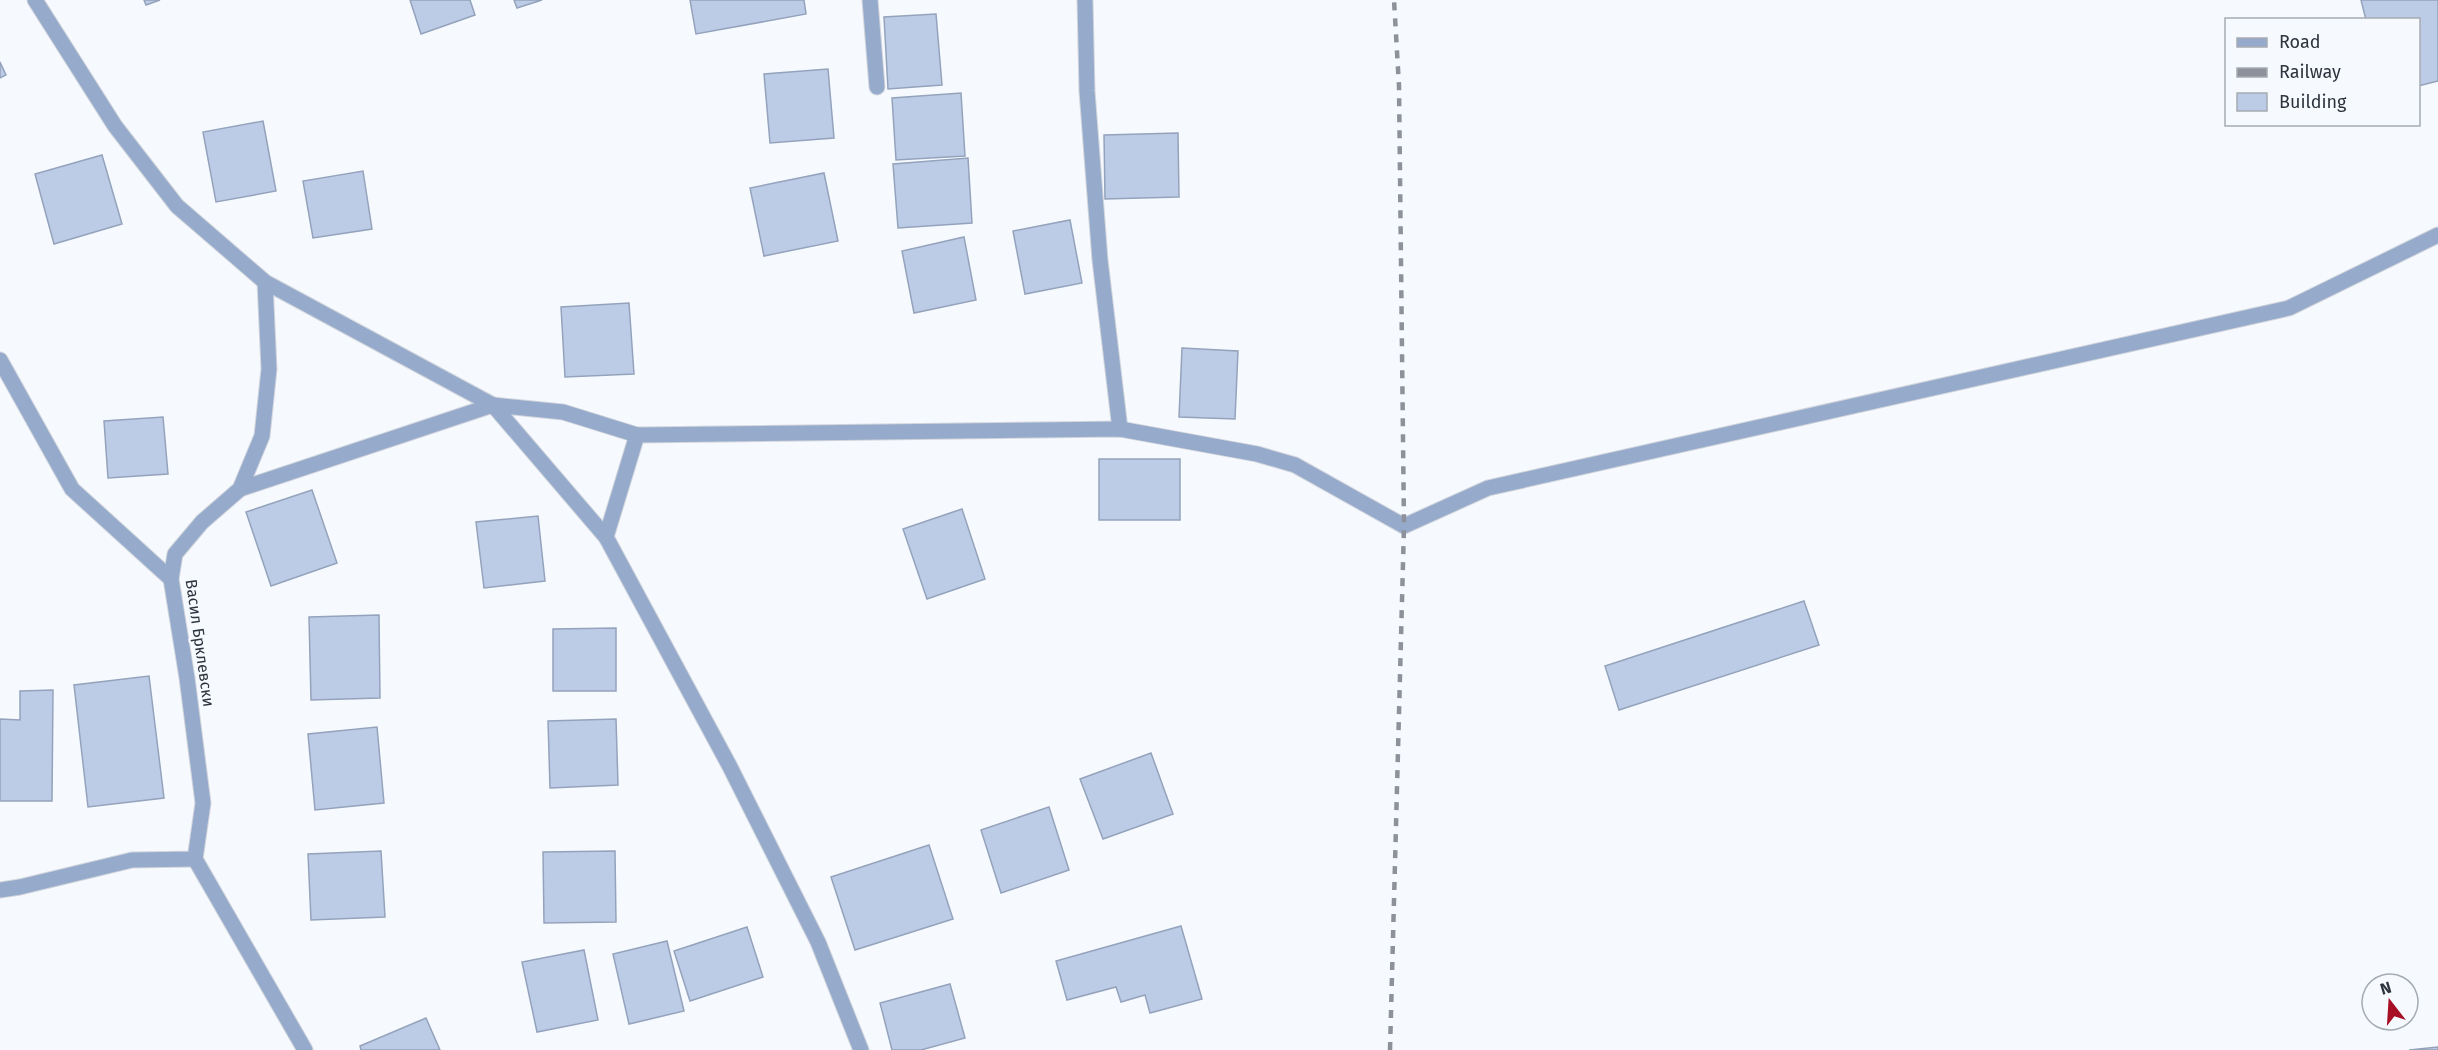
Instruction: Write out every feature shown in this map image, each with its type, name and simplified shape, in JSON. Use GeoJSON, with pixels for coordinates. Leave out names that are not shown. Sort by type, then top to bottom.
{"type":"FeatureCollection","features":[{"type":"Feature","properties":{"kind":"street"},"geometry":{"type":"LineString","coordinates":[[35,0],[115,126],[177,206],[265,282],[493,405],[606,537],[729,765],[818,942],[861,1050]]}},
{"type":"Feature","properties":{"kind":"street"},"geometry":{"type":"LineString","coordinates":[[870,0],[877,87]]}},
{"type":"Feature","properties":{"kind":"street"},"geometry":{"type":"LineString","coordinates":[[1085,0],[1088,92],[1100,260],[1120,429]]}},
{"type":"Feature","properties":{"kind":"street"},"geometry":{"type":"LineString","coordinates":[[240,489],[493,405],[563,412],[637,435],[1120,429],[1257,454],[1295,465],[1404,526],[1488,489],[2289,308],[2438,235]]}},
{"type":"Feature","properties":{"kind":"street","name":"Васил Брклевски"},"geometry":{"type":"LineString","coordinates":[[195,859],[203,803],[188,678],[171,579],[175,554],[202,522],[240,489],[262,436],[268,369],[265,282]]}},
{"type":"Feature","properties":{"kind":"street"},"geometry":{"type":"LineString","coordinates":[[0,360],[72,489],[171,579]]}},
{"type":"Feature","properties":{"kind":"street"},"geometry":{"type":"LineString","coordinates":[[606,537],[637,435]]}},
{"type":"Feature","properties":{"kind":"street"},"geometry":{"type":"LineString","coordinates":[[0,890],[20,888],[132,860],[195,859],[305,1050]]}},
{"type":"Feature","properties":{"kind":"building"},"geometry":{"type":"Polygon","coordinates":[[[144,0],[160,0],[146,5],[144,0]]]}},
{"type":"Feature","properties":{"kind":"building"},"geometry":{"type":"Polygon","coordinates":[[[410,0],[470,0],[475,15],[421,34],[410,0]]]}},
{"type":"Feature","properties":{"kind":"building"},"geometry":{"type":"Polygon","coordinates":[[[514,0],[542,0],[517,8],[514,0]]]}},
{"type":"Feature","properties":{"kind":"building"},"geometry":{"type":"Polygon","coordinates":[[[690,0],[804,0],[806,14],[696,34],[690,0]]]}},
{"type":"Feature","properties":{"kind":"building"},"geometry":{"type":"Polygon","coordinates":[[[2361,0],[2438,0],[2438,81],[2420,86],[2420,18],[2366,18],[2361,0]]]}},
{"type":"Feature","properties":{"kind":"building"},"geometry":{"type":"Polygon","coordinates":[[[936,14],[942,85],[888,89],[884,17],[936,14]]]}},
{"type":"Feature","properties":{"kind":"building"},"geometry":{"type":"Polygon","coordinates":[[[0,62],[6,75],[0,78],[0,62]]]}},
{"type":"Feature","properties":{"kind":"building"},"geometry":{"type":"Polygon","coordinates":[[[828,69],[834,138],[770,143],[764,74],[828,69]]]}},
{"type":"Feature","properties":{"kind":"building"},"geometry":{"type":"Polygon","coordinates":[[[961,93],[965,156],[896,160],[892,98],[961,93]]]}},
{"type":"Feature","properties":{"kind":"building"},"geometry":{"type":"Polygon","coordinates":[[[263,121],[276,191],[216,202],[203,132],[263,121]]]}},
{"type":"Feature","properties":{"kind":"building"},"geometry":{"type":"Polygon","coordinates":[[[1178,133],[1179,197],[1105,199],[1104,135],[1178,133]]]}},
{"type":"Feature","properties":{"kind":"building"},"geometry":{"type":"Polygon","coordinates":[[[102,155],[122,224],[54,244],[35,174],[102,155]]]}},
{"type":"Feature","properties":{"kind":"building"},"geometry":{"type":"Polygon","coordinates":[[[968,158],[972,223],[898,228],[893,164],[968,158]]]}},
{"type":"Feature","properties":{"kind":"building"},"geometry":{"type":"Polygon","coordinates":[[[363,171],[372,229],[313,238],[303,181],[363,171]]]}},
{"type":"Feature","properties":{"kind":"building"},"geometry":{"type":"Polygon","coordinates":[[[824,173],[838,241],[764,256],[750,188],[824,173]]]}},
{"type":"Feature","properties":{"kind":"building"},"geometry":{"type":"Polygon","coordinates":[[[1070,220],[1082,283],[1025,294],[1013,231],[1070,220]]]}},
{"type":"Feature","properties":{"kind":"building"},"geometry":{"type":"Polygon","coordinates":[[[964,237],[976,300],[914,313],[902,251],[964,237]]]}},
{"type":"Feature","properties":{"kind":"building"},"geometry":{"type":"Polygon","coordinates":[[[629,303],[634,374],[565,377],[561,307],[629,303]]]}},
{"type":"Feature","properties":{"kind":"building"},"geometry":{"type":"Polygon","coordinates":[[[1182,348],[1238,351],[1235,419],[1179,417],[1182,348]]]}},
{"type":"Feature","properties":{"kind":"building"},"geometry":{"type":"Polygon","coordinates":[[[163,417],[168,474],[108,478],[104,421],[163,417]]]}},
{"type":"Feature","properties":{"kind":"building"},"geometry":{"type":"Polygon","coordinates":[[[1099,459],[1180,459],[1180,520],[1099,520],[1099,459]]]}},
{"type":"Feature","properties":{"kind":"building"},"geometry":{"type":"Polygon","coordinates":[[[312,490],[337,563],[271,586],[246,512],[312,490]]]}},
{"type":"Feature","properties":{"kind":"building"},"geometry":{"type":"Polygon","coordinates":[[[962,509],[985,579],[927,599],[903,529],[962,509]]]}},
{"type":"Feature","properties":{"kind":"building"},"geometry":{"type":"Polygon","coordinates":[[[538,516],[545,581],[484,588],[476,522],[538,516]]]}},
{"type":"Feature","properties":{"kind":"building"},"geometry":{"type":"Polygon","coordinates":[[[1804,601],[1819,645],[1619,710],[1605,666],[1804,601]]]}},
{"type":"Feature","properties":{"kind":"building"},"geometry":{"type":"Polygon","coordinates":[[[379,615],[380,698],[311,700],[309,617],[379,615]]]}},
{"type":"Feature","properties":{"kind":"building"},"geometry":{"type":"Polygon","coordinates":[[[616,628],[616,691],[553,691],[553,629],[616,628]]]}},
{"type":"Feature","properties":{"kind":"building"},"geometry":{"type":"Polygon","coordinates":[[[149,676],[164,798],[88,807],[74,685],[149,676]]]}},
{"type":"Feature","properties":{"kind":"building"},"geometry":{"type":"Polygon","coordinates":[[[53,690],[52,801],[0,801],[0,719],[20,720],[20,691],[53,690]]]}},
{"type":"Feature","properties":{"kind":"building"},"geometry":{"type":"Polygon","coordinates":[[[616,719],[618,785],[550,788],[548,721],[616,719]]]}},
{"type":"Feature","properties":{"kind":"building"},"geometry":{"type":"Polygon","coordinates":[[[377,727],[384,803],[315,810],[308,734],[377,727]]]}},
{"type":"Feature","properties":{"kind":"building"},"geometry":{"type":"Polygon","coordinates":[[[1151,753],[1173,814],[1103,839],[1080,779],[1151,753]]]}},
{"type":"Feature","properties":{"kind":"building"},"geometry":{"type":"Polygon","coordinates":[[[1049,807],[1069,870],[1001,893],[981,830],[1049,807]]]}},
{"type":"Feature","properties":{"kind":"building"},"geometry":{"type":"Polygon","coordinates":[[[929,845],[953,919],[855,950],[831,877],[929,845]]]}},
{"type":"Feature","properties":{"kind":"building"},"geometry":{"type":"Polygon","coordinates":[[[381,851],[385,917],[311,920],[308,854],[381,851]]]}},
{"type":"Feature","properties":{"kind":"building"},"geometry":{"type":"Polygon","coordinates":[[[615,851],[616,922],[544,923],[543,852],[615,851]]]}},
{"type":"Feature","properties":{"kind":"building"},"geometry":{"type":"Polygon","coordinates":[[[1181,926],[1202,999],[1150,1013],[1145,995],[1121,1002],[1116,987],[1067,1000],[1056,961],[1181,926]]]}},
{"type":"Feature","properties":{"kind":"building"},"geometry":{"type":"Polygon","coordinates":[[[747,927],[763,977],[690,1001],[674,951],[747,927]]]}},
{"type":"Feature","properties":{"kind":"building"},"geometry":{"type":"Polygon","coordinates":[[[667,941],[684,1011],[629,1024],[613,954],[667,941]]]}},
{"type":"Feature","properties":{"kind":"building"},"geometry":{"type":"Polygon","coordinates":[[[584,950],[598,1020],[537,1032],[522,962],[584,950]]]}},
{"type":"Feature","properties":{"kind":"building"},"geometry":{"type":"Polygon","coordinates":[[[950,984],[965,1038],[921,1050],[892,1050],[880,1003],[950,984]]]}},
{"type":"Feature","properties":{"kind":"building"},"geometry":{"type":"Polygon","coordinates":[[[426,1018],[440,1050],[361,1050],[360,1046],[426,1018]]]}},
{"type":"Feature","properties":{"kind":"building"},"geometry":{"type":"Polygon","coordinates":[[[2438,1047],[2438,1050],[2409,1050],[2438,1047]]]}},
{"type":"Feature","properties":{"kind":"railway"},"geometry":{"type":"LineString","coordinates":[[1390,1050],[1404,526],[1399,86],[1394,0]]}}]}
